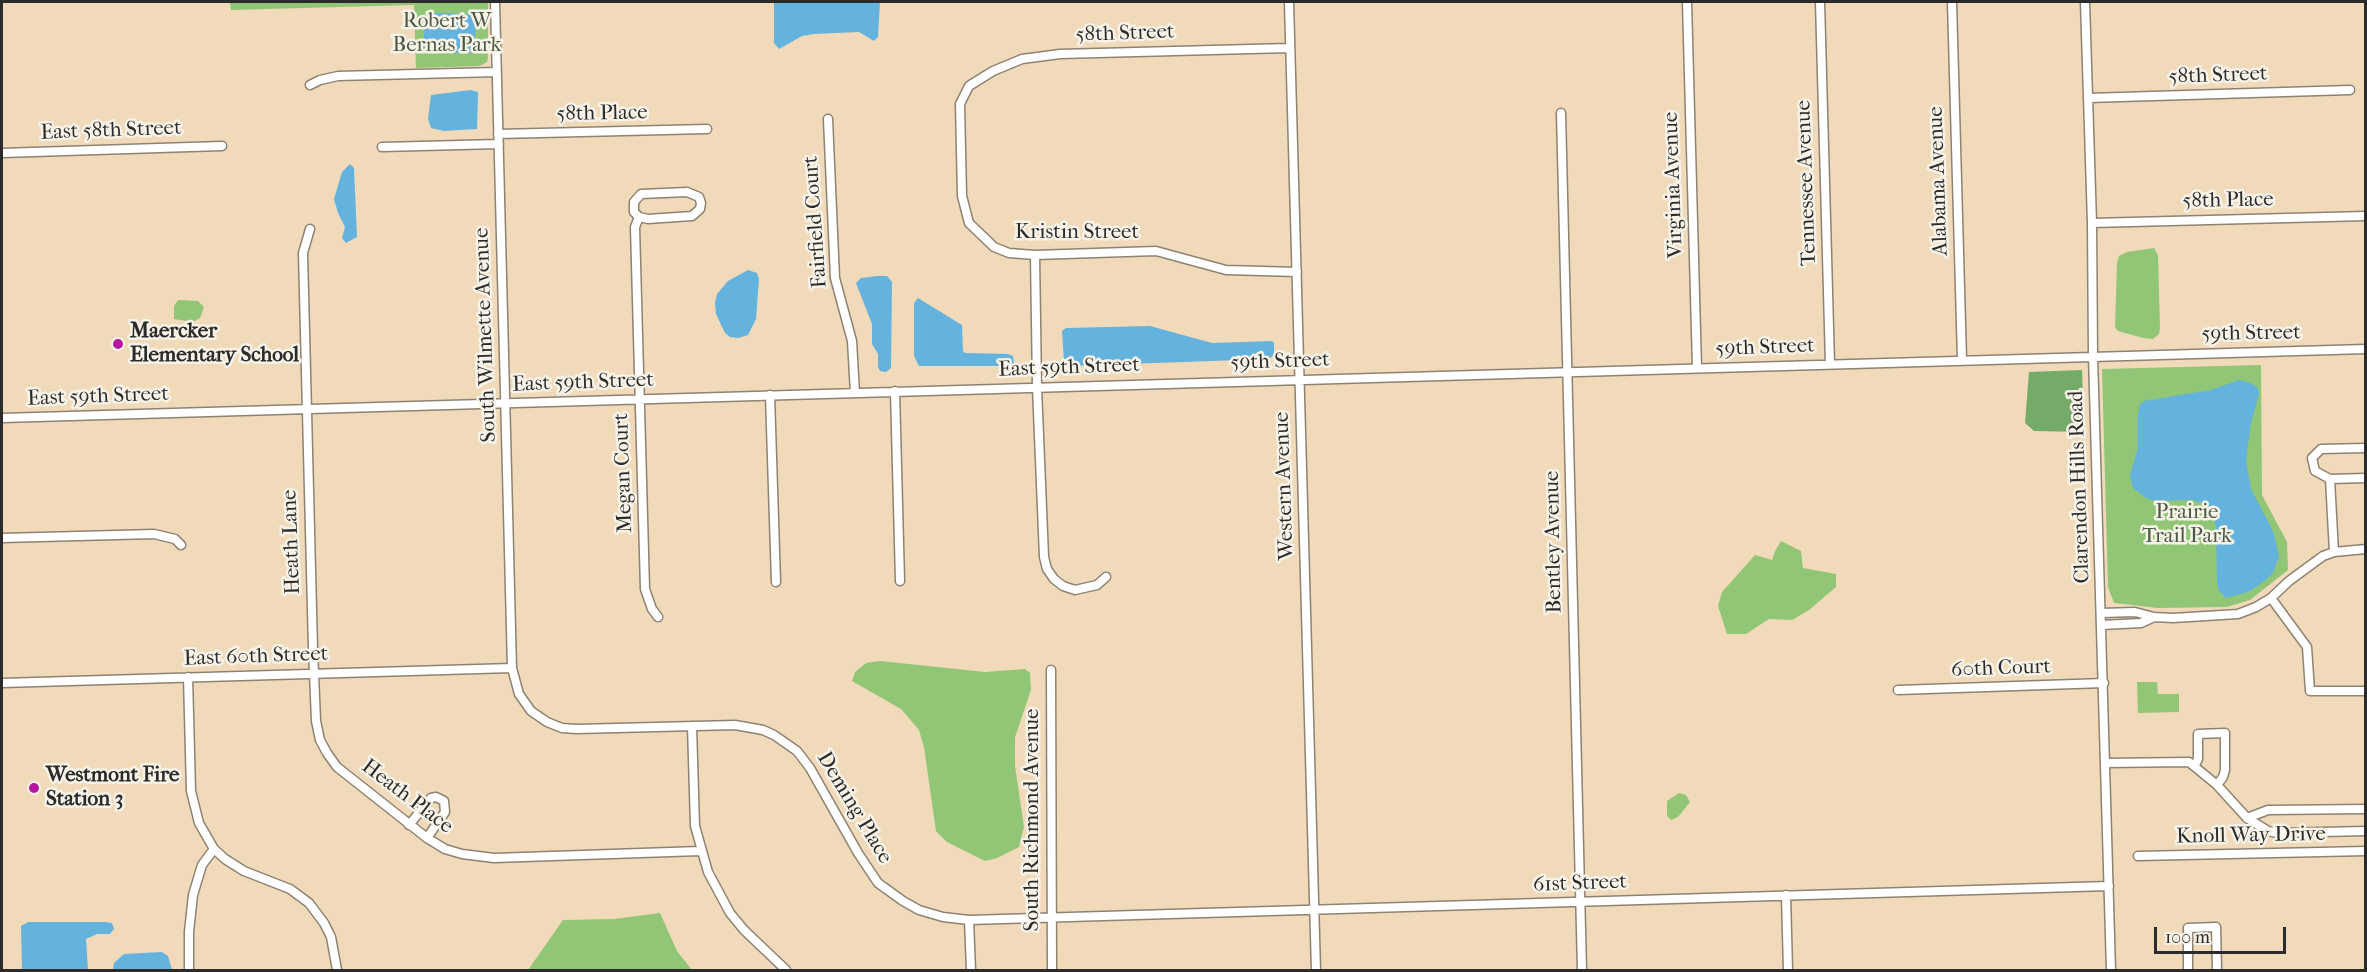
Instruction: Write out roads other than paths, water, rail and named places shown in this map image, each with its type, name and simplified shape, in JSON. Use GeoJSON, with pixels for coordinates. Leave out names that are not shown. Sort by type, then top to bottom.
{"type":"FeatureCollection","features":[{"type":"Feature","properties":{"kind":"street","name":"South Wilmette Avenue"},"geometry":{"type":"LineString","coordinates":[[495,2],[512,668]]}},
{"type":"Feature","properties":{"kind":"street","name":"Western Avenue"},"geometry":{"type":"LineString","coordinates":[[1289,2],[1316,970]]}},
{"type":"Feature","properties":{"kind":"street","name":"Virginia Avenue"},"geometry":{"type":"LineString","coordinates":[[1688,2],[1697,368]]}},
{"type":"Feature","properties":{"kind":"street","name":"Tennessee Avenue"},"geometry":{"type":"LineString","coordinates":[[1820,2],[1830,364]]}},
{"type":"Feature","properties":{"kind":"street","name":"Alabama Avenue"},"geometry":{"type":"LineString","coordinates":[[1952,2],[1962,360]]}},
{"type":"Feature","properties":{"kind":"street","name":"Clarendon Hills Road"},"geometry":{"type":"LineString","coordinates":[[2085,2],[2111,970]]}},
{"type":"Feature","properties":{"kind":"street","name":"58th Street"},"geometry":{"type":"LineString","coordinates":[[969,87],[980,78],[1010,64],[1044,56],[1289,48]]}},
{"type":"Feature","properties":{"kind":"street"},"geometry":{"type":"LineString","coordinates":[[310,85],[338,76],[497,72]]}},
{"type":"Feature","properties":{"kind":"street","name":"Kristin Street"},"geometry":{"type":"LineString","coordinates":[[969,87],[960,104],[962,196],[969,223],[994,247],[1009,253],[1035,255],[1156,251],[1226,270],[1297,272]]}},
{"type":"Feature","properties":{"kind":"street","name":"58th Street"},"geometry":{"type":"LineString","coordinates":[[2088,98],[2350,90]]}},
{"type":"Feature","properties":{"kind":"street","name":"Bentley Avenue"},"geometry":{"type":"LineString","coordinates":[[1561,113],[1582,970]]}},
{"type":"Feature","properties":{"kind":"street","name":"Fairfield Court"},"geometry":{"type":"LineString","coordinates":[[828,119],[835,278],[852,341],[855,393]]}},
{"type":"Feature","properties":{"kind":"street","name":"58th Place"},"geometry":{"type":"LineString","coordinates":[[499,139],[707,129]]}},
{"type":"Feature","properties":{"kind":"street"},"geometry":{"type":"LineString","coordinates":[[382,147],[499,139]]}},
{"type":"Feature","properties":{"kind":"street","name":"East 58th Street"},"geometry":{"type":"LineString","coordinates":[[2,153],[222,146]]}},
{"type":"Feature","properties":{"kind":"street","name":"Megan Court"},"geometry":{"type":"LineString","coordinates":[[687,192],[699,197],[701,203],[700,209],[692,216],[648,219],[639,217],[633,208],[634,202],[641,194],[687,192]]}},
{"type":"Feature","properties":{"kind":"street","name":"58th Place"},"geometry":{"type":"LineString","coordinates":[[2092,223],[2366,216]]}},
{"type":"Feature","properties":{"kind":"street","name":"Megan Court"},"geometry":{"type":"LineString","coordinates":[[639,217],[635,227],[645,589],[652,609],[658,617]]}},
{"type":"Feature","properties":{"kind":"street","name":"Heath Lane"},"geometry":{"type":"LineString","coordinates":[[310,229],[303,253],[314,674]]}},
{"type":"Feature","properties":{"kind":"street"},"geometry":{"type":"LineString","coordinates":[[1035,255],[1037,387],[1043,541],[1047,569],[1054,579],[1075,590],[1097,585],[1106,577]]}},
{"type":"Feature","properties":{"kind":"street","name":"59th Street"},"geometry":{"type":"LineString","coordinates":[[1166,383],[2366,349]]}},
{"type":"Feature","properties":{"kind":"street","name":"East 59th Street"},"geometry":{"type":"LineString","coordinates":[[2,418],[1166,383]]}},
{"type":"Feature","properties":{"kind":"street"},"geometry":{"type":"LineString","coordinates":[[895,392],[900,581]]}},
{"type":"Feature","properties":{"kind":"street"},"geometry":{"type":"LineString","coordinates":[[770,395],[776,582]]}},
{"type":"Feature","properties":{"kind":"street"},"geometry":{"type":"LineString","coordinates":[[2366,448],[2321,449],[2312,458],[2315,471],[2330,479],[2366,478]]}},
{"type":"Feature","properties":{"kind":"street"},"geometry":{"type":"LineString","coordinates":[[2330,479],[2334,552]]}},
{"type":"Feature","properties":{"kind":"street"},"geometry":{"type":"LineString","coordinates":[[2,538],[154,534],[175,539],[181,545]]}},
{"type":"Feature","properties":{"kind":"street"},"geometry":{"type":"LineString","coordinates":[[2102,613],[2135,612],[2154,617],[2232,615],[2248,611],[2271,598],[2309,565],[2334,552],[2366,549]]}},
{"type":"Feature","properties":{"kind":"street"},"geometry":{"type":"LineString","coordinates":[[2271,598],[2307,647],[2310,691],[2366,691]]}},
{"type":"Feature","properties":{"kind":"street"},"geometry":{"type":"LineString","coordinates":[[2102,625],[2141,623],[2154,617]]}},
{"type":"Feature","properties":{"kind":"street","name":"East 60th Street"},"geometry":{"type":"LineString","coordinates":[[2,683],[512,668]]}},
{"type":"Feature","properties":{"kind":"street","name":"Deming Place"},"geometry":{"type":"LineString","coordinates":[[512,668],[519,694],[531,711],[561,728],[748,726],[781,739],[797,751],[810,768],[858,853],[878,883],[919,910],[943,917],[969,920],[1052,917]]}},
{"type":"Feature","properties":{"kind":"street","name":"South Richmond Avenue"},"geometry":{"type":"LineString","coordinates":[[1051,670],[1053,970]]}},
{"type":"Feature","properties":{"kind":"street","name":"Heath Place"},"geometry":{"type":"LineString","coordinates":[[314,674],[318,732],[331,760],[409,825],[445,849],[483,858],[700,851]]}},
{"type":"Feature","properties":{"kind":"street"},"geometry":{"type":"LineString","coordinates":[[188,677],[192,801],[199,823],[214,849],[225,859],[244,871],[279,883],[299,894],[309,903],[331,937],[337,970]]}},
{"type":"Feature","properties":{"kind":"street","name":"60th Court"},"geometry":{"type":"LineString","coordinates":[[1898,690],[2104,683]]}},
{"type":"Feature","properties":{"kind":"street"},"geometry":{"type":"LineString","coordinates":[[692,726],[695,826],[700,851],[713,885],[730,913],[744,930],[786,970]]}},
{"type":"Feature","properties":{"kind":"street"},"geometry":{"type":"LineString","coordinates":[[2195,765],[2198,759],[2198,734],[2225,733],[2225,770],[2217,785]]}},
{"type":"Feature","properties":{"kind":"street"},"geometry":{"type":"LineString","coordinates":[[2106,763],[2182,761],[2195,765],[2247,818],[2261,828],[2277,832],[2366,831]]}},
{"type":"Feature","properties":{"kind":"street"},"geometry":{"type":"LineString","coordinates":[[409,825],[431,798],[436,797],[444,801],[445,812],[426,838]]}},
{"type":"Feature","properties":{"kind":"street"},"geometry":{"type":"LineString","coordinates":[[2247,818],[2268,810],[2366,809]]}},
{"type":"Feature","properties":{"kind":"street"},"geometry":{"type":"LineString","coordinates":[[189,970],[189,932],[193,895],[202,865],[214,849]]}},
{"type":"Feature","properties":{"kind":"street","name":"Knoll Way Drive"},"geometry":{"type":"LineString","coordinates":[[2138,856],[2366,851]]}},
{"type":"Feature","properties":{"kind":"street","name":"61st Street"},"geometry":{"type":"LineString","coordinates":[[1052,917],[2109,886]]}},
{"type":"Feature","properties":{"kind":"street"},"geometry":{"type":"LineString","coordinates":[[1786,896],[1788,970]]}},
{"type":"Feature","properties":{"kind":"street"},"geometry":{"type":"LineString","coordinates":[[969,920],[971,970]]}},
{"type":"Feature","properties":{"kind":"street"},"geometry":{"type":"LineString","coordinates":[[2188,970],[2188,928],[2216,927],[2217,970]]}},
{"type":"Feature","properties":{"kind":"water"},"geometry":{"type":"Polygon","coordinates":[[[774,2],[880,2],[878,37],[874,41],[859,32],[814,34],[802,36],[779,49],[774,43],[774,2]]]}},
{"type":"Feature","properties":{"kind":"water"},"geometry":{"type":"Polygon","coordinates":[[[429,13],[473,14],[476,20],[474,52],[426,52],[424,18],[429,13]]]}},
{"type":"Feature","properties":{"kind":"water"},"geometry":{"type":"Polygon","coordinates":[[[471,90],[478,92],[477,129],[444,131],[431,128],[428,119],[431,95],[471,90]]]}},
{"type":"Feature","properties":{"kind":"water"},"geometry":{"type":"Polygon","coordinates":[[[350,164],[354,168],[357,237],[346,243],[342,238],[345,227],[334,199],[342,172],[350,164]]]}},
{"type":"Feature","properties":{"kind":"water"},"geometry":{"type":"Polygon","coordinates":[[[748,270],[757,273],[759,279],[756,319],[748,335],[738,338],[730,337],[725,333],[716,314],[717,294],[728,281],[748,270]]]}},
{"type":"Feature","properties":{"kind":"water"},"geometry":{"type":"Polygon","coordinates":[[[887,276],[892,282],[891,368],[886,372],[880,371],[878,367],[878,354],[872,344],[872,324],[856,283],[861,278],[887,276]]]}},
{"type":"Feature","properties":{"kind":"water"},"geometry":{"type":"Polygon","coordinates":[[[918,298],[962,325],[965,353],[1008,354],[1013,356],[1014,363],[1007,366],[919,366],[914,356],[914,303],[918,298]]]}},
{"type":"Feature","properties":{"kind":"water"},"geometry":{"type":"Polygon","coordinates":[[[1150,326],[1212,343],[1272,341],[1274,355],[1269,359],[1070,366],[1064,362],[1062,331],[1066,328],[1150,326]]]}},
{"type":"Feature","properties":{"kind":"water"},"geometry":{"type":"Polygon","coordinates":[[[2239,380],[2251,383],[2258,388],[2259,394],[2251,423],[2246,460],[2251,489],[2273,531],[2279,556],[2273,573],[2262,583],[2248,592],[2226,598],[2219,591],[2217,583],[2216,527],[2213,511],[2207,505],[2193,500],[2155,501],[2146,498],[2133,488],[2130,475],[2138,448],[2138,413],[2144,401],[2211,390],[2239,380]]]}},
{"type":"Feature","properties":{"kind":"water"},"geometry":{"type":"Polygon","coordinates":[[[28,922],[105,922],[112,923],[114,929],[110,934],[97,934],[86,939],[88,970],[22,970],[21,926],[28,922]]]}},
{"type":"Feature","properties":{"kind":"water"},"geometry":{"type":"Polygon","coordinates":[[[162,952],[168,956],[172,970],[113,970],[114,963],[124,954],[162,952]]]}},
{"type":"Feature","properties":{"kind":"place","name":"Maercker Elementary School"},"geometry":{"type":"Point","coordinates":[118,344]}},
{"type":"Feature","properties":{"kind":"place","name":"Westmont Fire Station 3"},"geometry":{"type":"Point","coordinates":[34,788]}},
{"type":"Feature","properties":{"kind":"park label","name":"Robert W Bernas Park"},"geometry":{"type":"Point","coordinates":[447,34]}},
{"type":"Feature","properties":{"kind":"park label","name":"Prairie Trail Park"},"geometry":{"type":"Point","coordinates":[2187,525]}}]}
